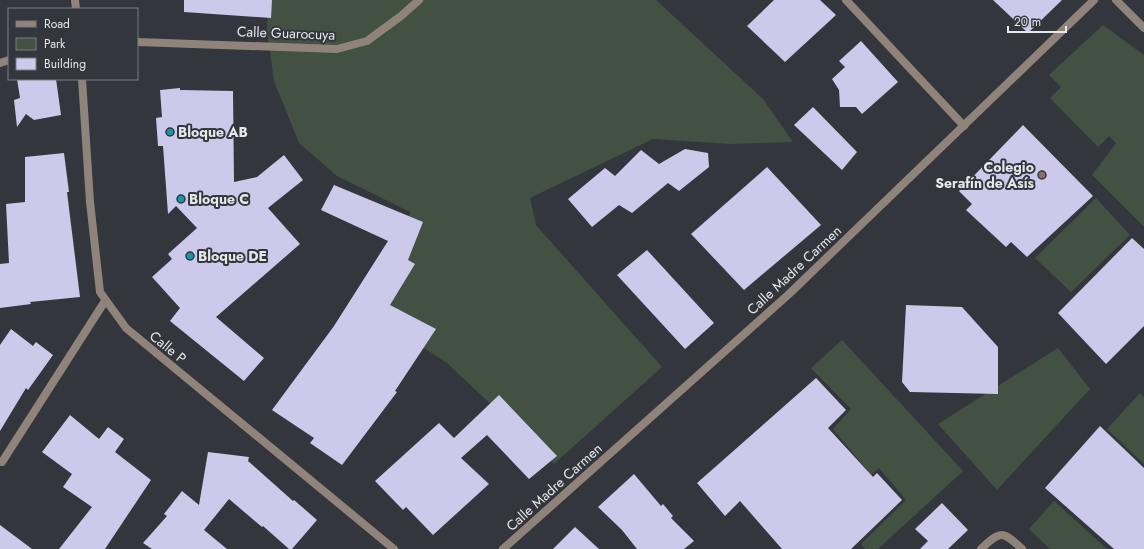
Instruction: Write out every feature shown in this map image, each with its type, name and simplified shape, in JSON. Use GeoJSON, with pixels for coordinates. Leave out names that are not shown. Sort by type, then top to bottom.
{"type":"FeatureCollection","features":[{"type":"Feature","properties":{"kind":"street","name":"Calle Guarocuya"},"geometry":{"type":"LineString","coordinates":[[138,42],[337,50],[367,41],[401,16],[418,0]]}},
{"type":"Feature","properties":{"kind":"street"},"geometry":{"type":"LineString","coordinates":[[846,0],[964,126]]}},
{"type":"Feature","properties":{"kind":"street","name":"Calle Madre Carmen"},"geometry":{"type":"LineString","coordinates":[[503,549],[789,294],[1094,0]]}},
{"type":"Feature","properties":{"kind":"street"},"geometry":{"type":"LineString","coordinates":[[1116,0],[1144,28]]}},
{"type":"Feature","properties":{"kind":"street","name":"Calle P"},"geometry":{"type":"LineString","coordinates":[[82,80],[90,202],[100,292],[105,301],[126,328],[394,549]]}},
{"type":"Feature","properties":{"kind":"street"},"geometry":{"type":"LineString","coordinates":[[2,462],[105,301]]}},
{"type":"Feature","properties":{"kind":"street"},"geometry":{"type":"LineString","coordinates":[[981,549],[996,535],[1002,534],[1009,536],[1022,549]]}},
{"type":"Feature","properties":{"kind":"green space"},"geometry":{"type":"Polygon","coordinates":[[[268,0],[656,0],[763,99],[793,142],[730,144],[653,139],[530,198],[536,225],[662,367],[554,464],[447,363],[378,318],[410,212],[337,176],[299,143],[274,81],[267,30],[268,0]]]}},
{"type":"Feature","properties":{"kind":"green space"},"geometry":{"type":"Polygon","coordinates":[[[1103,25],[1144,55],[1144,227],[1092,175],[1116,143],[1109,136],[1098,147],[1050,98],[1061,87],[1049,75],[1103,25]]]}},
{"type":"Feature","properties":{"kind":"green space"},"geometry":{"type":"Polygon","coordinates":[[[1096,198],[1130,235],[1071,292],[1035,258],[1096,198]]]}},
{"type":"Feature","properties":{"kind":"green space"},"geometry":{"type":"Polygon","coordinates":[[[842,340],[963,471],[878,549],[865,549],[861,544],[906,500],[879,468],[871,475],[833,429],[851,409],[811,368],[842,340]]]}},
{"type":"Feature","properties":{"kind":"green space"},"geometry":{"type":"Polygon","coordinates":[[[1058,348],[1090,389],[997,490],[938,424],[1058,348]]]}},
{"type":"Feature","properties":{"kind":"green space"},"geometry":{"type":"Polygon","coordinates":[[[1140,393],[1144,397],[1144,464],[1107,429],[1140,393]]]}},
{"type":"Feature","properties":{"kind":"green space"},"geometry":{"type":"Polygon","coordinates":[[[1054,501],[1107,549],[1050,549],[1029,529],[1054,501]]]}},
{"type":"Feature","properties":{"kind":"building"},"geometry":{"type":"Polygon","coordinates":[[[184,0],[272,0],[271,18],[184,12],[184,0]]]}},
{"type":"Feature","properties":{"kind":"building"},"geometry":{"type":"Polygon","coordinates":[[[774,0],[820,0],[836,15],[785,62],[747,26],[774,0]]]}},
{"type":"Feature","properties":{"kind":"building"},"geometry":{"type":"Polygon","coordinates":[[[993,0],[1062,0],[1028,33],[993,0]]]}},
{"type":"Feature","properties":{"kind":"building"},"geometry":{"type":"Polygon","coordinates":[[[861,41],[898,82],[862,114],[856,107],[840,107],[839,90],[832,79],[845,67],[839,61],[861,41]]]}},
{"type":"Feature","properties":{"kind":"building"},"geometry":{"type":"Polygon","coordinates":[[[17,80],[56,80],[61,115],[34,120],[26,114],[17,127],[14,100],[20,98],[17,80]]]}},
{"type":"Feature","properties":{"kind":"building"},"geometry":{"type":"Polygon","coordinates":[[[180,88],[180,90],[233,91],[234,182],[257,177],[284,155],[303,180],[268,208],[300,244],[216,317],[264,358],[244,381],[170,321],[180,308],[152,277],[172,259],[168,254],[197,228],[176,206],[168,214],[163,146],[158,146],[156,118],[162,117],[160,90],[180,88]]]}},
{"type":"Feature","properties":{"kind":"building"},"geometry":{"type":"Polygon","coordinates":[[[813,107],[857,152],[842,170],[794,125],[813,107]]]}},
{"type":"Feature","properties":{"kind":"building"},"geometry":{"type":"Polygon","coordinates":[[[1023,125],[1093,196],[1027,257],[1011,242],[1006,247],[966,210],[972,204],[959,191],[1023,125]]]}},
{"type":"Feature","properties":{"kind":"building"},"geometry":{"type":"Polygon","coordinates":[[[685,149],[708,153],[709,167],[679,191],[668,183],[632,213],[619,205],[592,227],[568,199],[605,168],[615,176],[641,150],[659,164],[685,149]]]}},
{"type":"Feature","properties":{"kind":"building"},"geometry":{"type":"Polygon","coordinates":[[[64,153],[69,192],[67,192],[80,297],[30,302],[31,304],[0,308],[0,264],[9,263],[6,204],[25,202],[25,157],[64,153]]]}},
{"type":"Feature","properties":{"kind":"building"},"geometry":{"type":"Polygon","coordinates":[[[767,167],[821,225],[744,290],[691,234],[767,167]]]}},
{"type":"Feature","properties":{"kind":"building"},"geometry":{"type":"Polygon","coordinates":[[[334,185],[423,222],[408,260],[415,264],[390,305],[436,329],[395,391],[397,392],[342,465],[310,443],[314,438],[272,410],[334,326],[388,241],[321,210],[334,185]]]}},
{"type":"Feature","properties":{"kind":"building"},"geometry":{"type":"Polygon","coordinates":[[[1132,238],[1144,249],[1144,326],[1106,364],[1058,313],[1132,238]]]}},
{"type":"Feature","properties":{"kind":"building"},"geometry":{"type":"Polygon","coordinates":[[[647,250],[714,323],[685,349],[617,275],[647,250]]]}},
{"type":"Feature","properties":{"kind":"building"},"geometry":{"type":"Polygon","coordinates":[[[906,305],[962,307],[998,347],[998,394],[910,392],[902,382],[906,305]]]}},
{"type":"Feature","properties":{"kind":"building"},"geometry":{"type":"Polygon","coordinates":[[[11,329],[33,346],[36,342],[53,355],[28,390],[26,388],[0,431],[0,345],[11,329]]]}},
{"type":"Feature","properties":{"kind":"building"},"geometry":{"type":"Polygon","coordinates":[[[816,378],[846,410],[828,428],[873,477],[877,473],[902,500],[851,549],[782,549],[740,501],[725,516],[697,483],[816,378]]]}},
{"type":"Feature","properties":{"kind":"building"},"geometry":{"type":"Polygon","coordinates":[[[499,395],[557,456],[529,479],[487,435],[461,458],[489,484],[433,535],[406,507],[403,510],[375,481],[439,423],[454,438],[499,395]]]}},
{"type":"Feature","properties":{"kind":"building"},"geometry":{"type":"Polygon","coordinates":[[[70,415],[99,439],[108,427],[124,439],[115,452],[151,480],[105,549],[59,549],[92,507],[63,487],[72,474],[42,452],[70,415]]]}},
{"type":"Feature","properties":{"kind":"building"},"geometry":{"type":"Polygon","coordinates":[[[1100,426],[1144,468],[1144,549],[1114,549],[1045,488],[1100,426]]]}},
{"type":"Feature","properties":{"kind":"building"},"geometry":{"type":"Polygon","coordinates":[[[208,452],[249,457],[248,461],[317,520],[292,549],[289,549],[229,499],[204,530],[227,549],[152,549],[143,543],[167,516],[164,514],[182,491],[199,505],[208,452]]]}},
{"type":"Feature","properties":{"kind":"building"},"geometry":{"type":"Polygon","coordinates":[[[634,474],[661,506],[663,504],[673,516],[671,518],[694,541],[684,549],[637,549],[622,530],[598,507],[634,474]]]}},
{"type":"Feature","properties":{"kind":"building"},"geometry":{"type":"Polygon","coordinates":[[[942,503],[968,530],[948,549],[920,549],[928,541],[915,529],[942,503]]]}},
{"type":"Feature","properties":{"kind":"building"},"geometry":{"type":"Polygon","coordinates":[[[0,525],[32,549],[0,549],[0,525]]]}},
{"type":"Feature","properties":{"kind":"building"},"geometry":{"type":"Polygon","coordinates":[[[575,527],[599,549],[553,549],[575,527]]]}},
{"type":"Feature","properties":{"kind":"place","name":"Bloque AB"},"geometry":{"type":"Point","coordinates":[170,132]}},
{"type":"Feature","properties":{"kind":"place","name":"Colegio Serafín de Asís"},"geometry":{"type":"Point","coordinates":[1042,175]}},
{"type":"Feature","properties":{"kind":"place","name":"Bloque C"},"geometry":{"type":"Point","coordinates":[181,199]}},
{"type":"Feature","properties":{"kind":"place","name":"Bloque DE"},"geometry":{"type":"Point","coordinates":[190,256]}}]}
